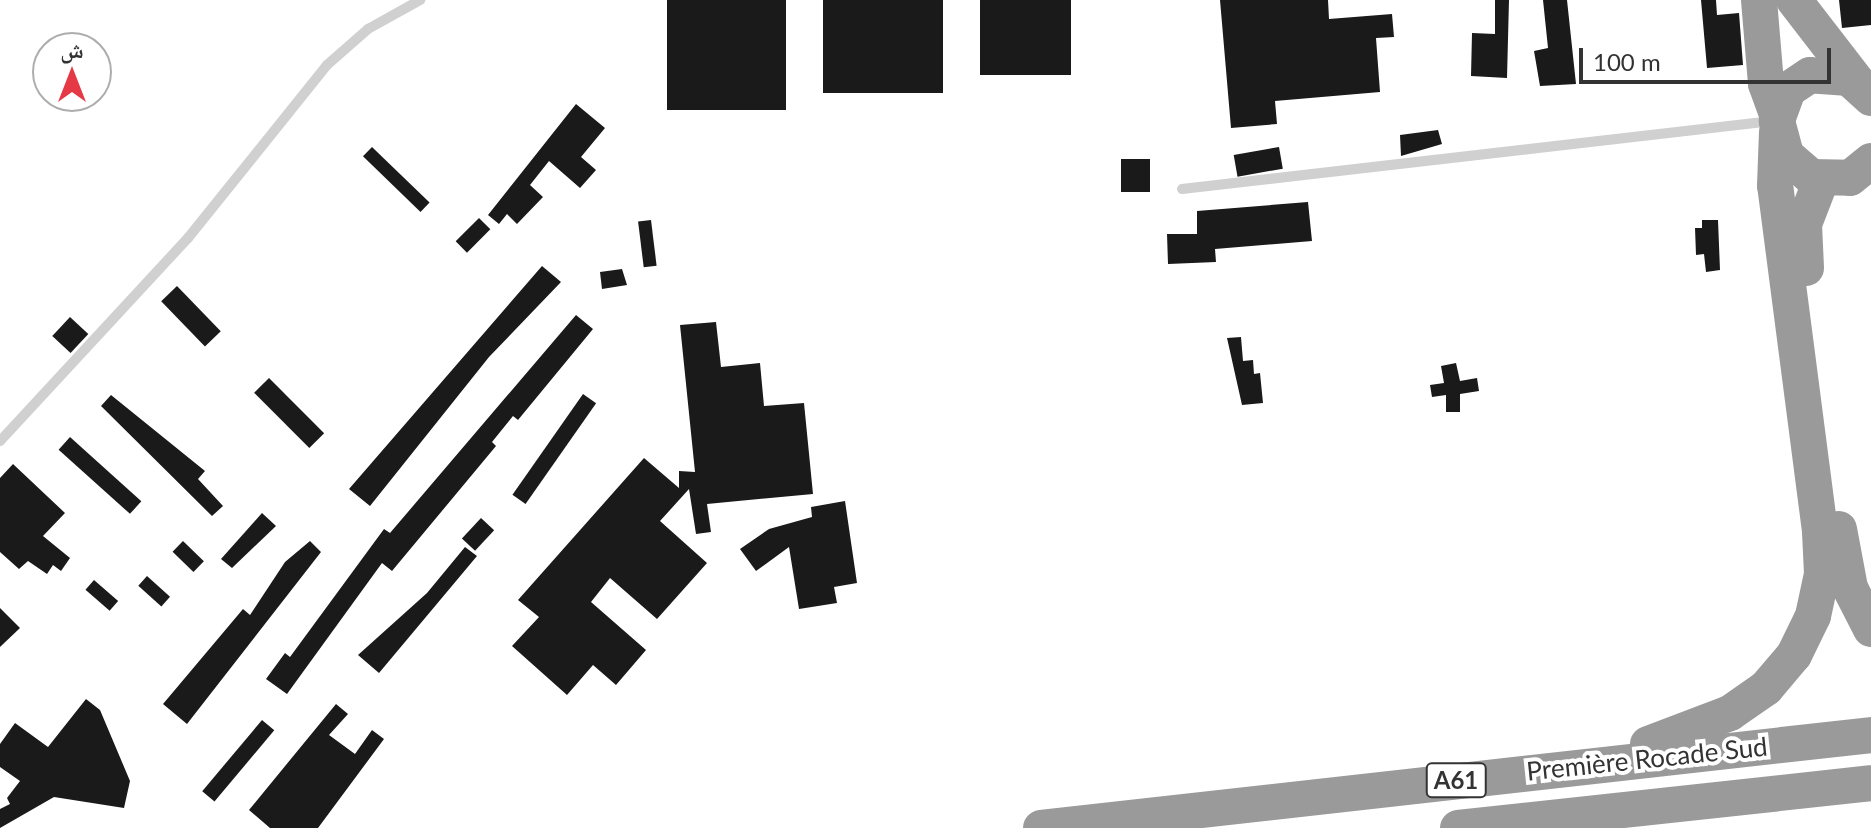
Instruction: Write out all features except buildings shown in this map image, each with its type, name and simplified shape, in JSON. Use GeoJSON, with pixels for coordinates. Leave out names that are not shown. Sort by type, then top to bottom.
{"type":"FeatureCollection","features":[{"type":"Feature","properties":{"kind":"highway"},"geometry":{"type":"LineString","coordinates":[[1759,0],[1766,84],[1792,164],[1853,174]]}},
{"type":"Feature","properties":{"kind":"highway"},"geometry":{"type":"LineString","coordinates":[[1794,0],[1865,92]]}},
{"type":"Feature","properties":{"kind":"highway"},"geometry":{"type":"LineString","coordinates":[[1592,763],[1730,713],[1766,688],[1794,655],[1813,616],[1822,574],[1820,531],[1775,186],[1777,122],[1788,90],[1810,75],[1836,73],[1865,92]]}},
{"type":"Feature","properties":{"kind":"highway"},"geometry":{"type":"LineString","coordinates":[[1853,174],[1806,214],[1802,241],[1845,572],[1871,629]]}},
{"type":"Feature","properties":{"kind":"highway","name":"Première Rocade Sud"},"geometry":{"type":"LineString","coordinates":[[1041,828],[1592,763],[1871,735]]}},
{"type":"Feature","properties":{"kind":"highway","name":"Première Rocade Sud"},"geometry":{"type":"LineString","coordinates":[[1458,828],[1871,783]]}},
{"type":"Feature","properties":{"kind":"lane"},"geometry":{"type":"LineString","coordinates":[[0,441],[188,238],[327,65],[368,29],[420,0]]}},
{"type":"Feature","properties":{"kind":"lane"},"geometry":{"type":"LineString","coordinates":[[1182,189],[1777,122]]}}]}
